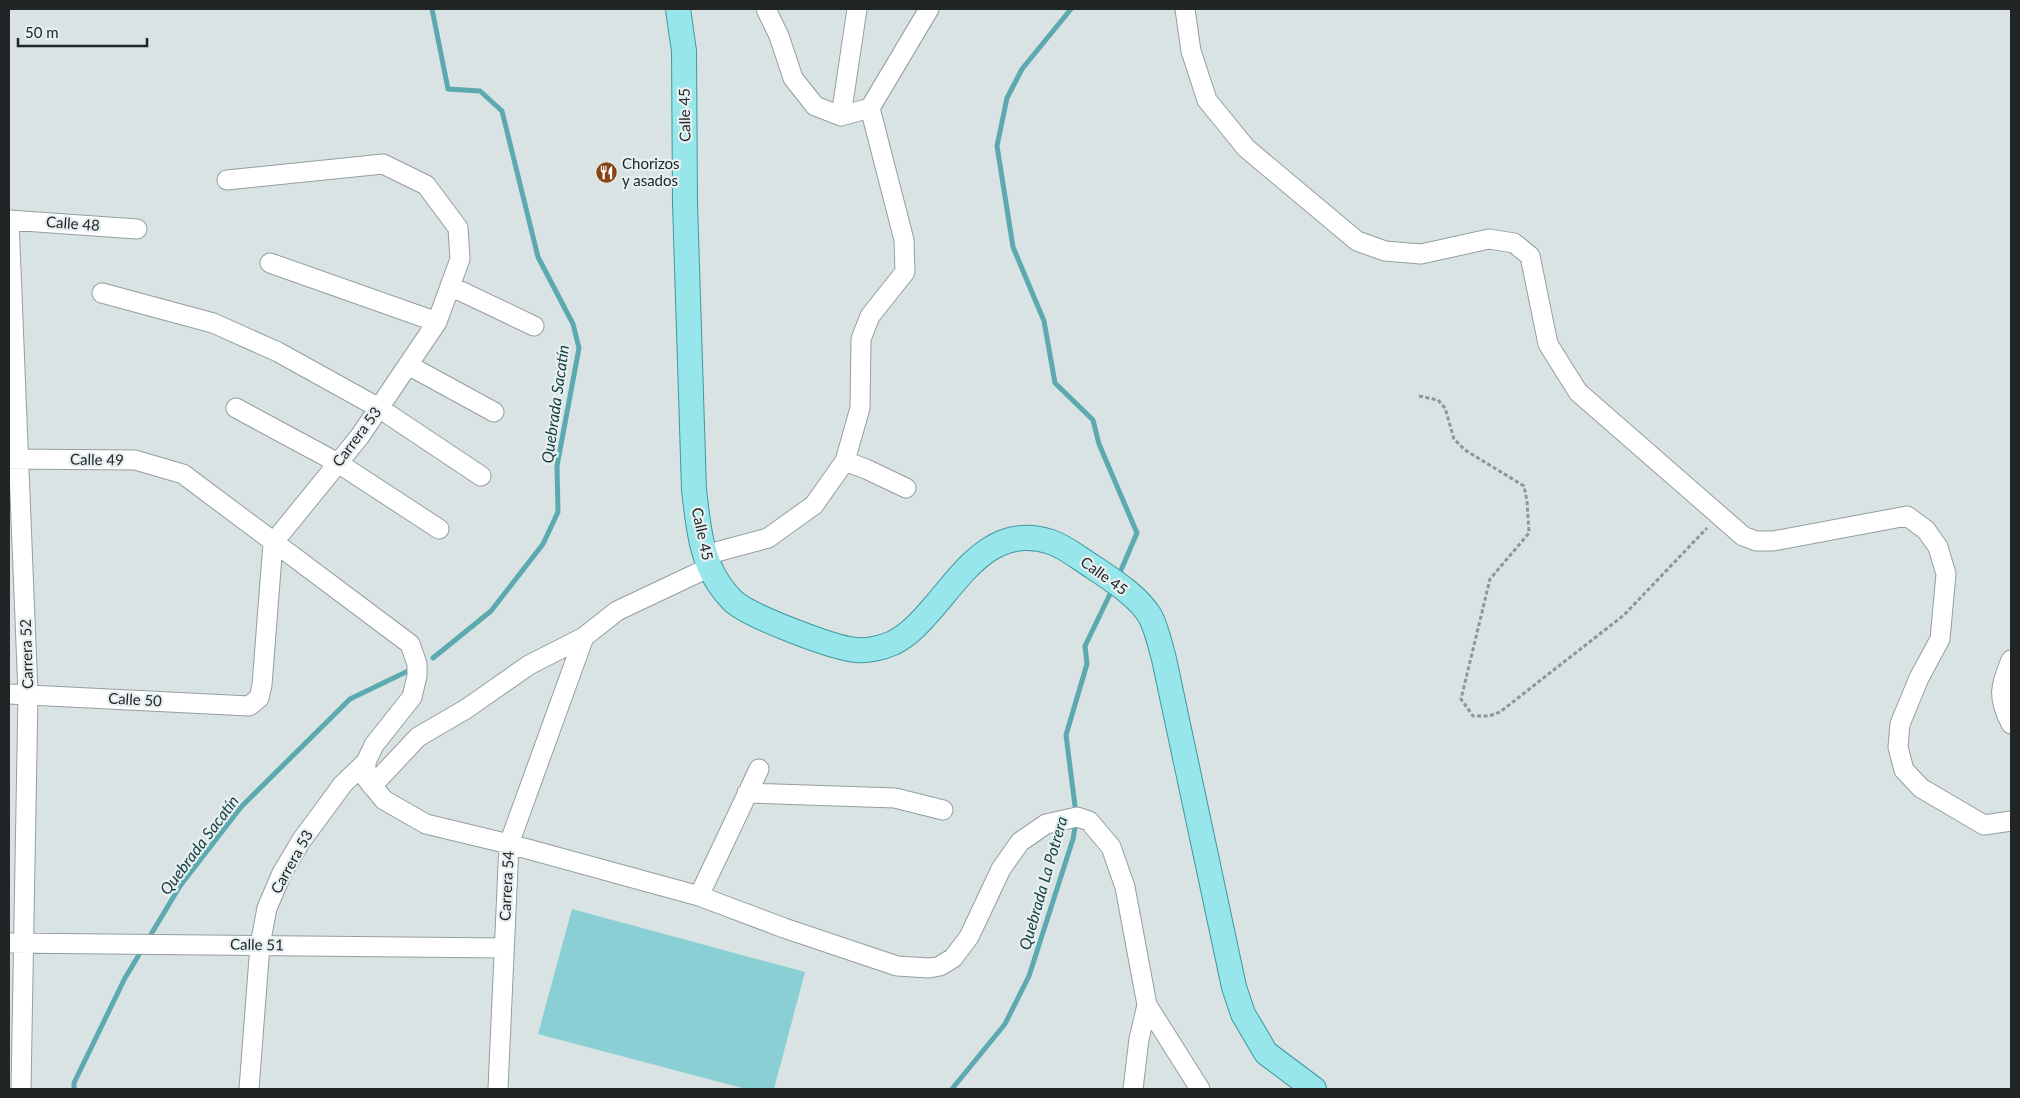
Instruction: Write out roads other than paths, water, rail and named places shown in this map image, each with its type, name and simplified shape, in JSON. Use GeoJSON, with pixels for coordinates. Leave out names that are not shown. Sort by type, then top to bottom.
{"type":"FeatureCollection","features":[{"type":"Feature","properties":{"kind":"main road","name":"Calle 45"},"geometry":{"type":"LineString","coordinates":[[678,9],[684,51],[685,203],[694,490],[699,532],[707,561],[719,584],[734,602],[756,615],[836,646],[857,650],[874,649],[892,643],[907,635],[987,549],[1008,540],[1030,538],[1051,542],[1069,551],[1099,571],[1141,604],[1154,626],[1164,659],[1234,987],[1243,1014],[1266,1054],[1314,1089]]}},
{"type":"Feature","properties":{"kind":"street"},"geometry":{"type":"LineString","coordinates":[[766,9],[779,36],[793,78],[815,106],[841,116],[870,108],[929,9]]}},
{"type":"Feature","properties":{"kind":"street"},"geometry":{"type":"LineString","coordinates":[[841,116],[856,9]]}},
{"type":"Feature","properties":{"kind":"street"},"geometry":{"type":"LineString","coordinates":[[1185,9],[1190,51],[1207,100],[1246,148],[1357,241],[1385,251],[1421,254],[1489,239],[1514,243],[1530,256],[1548,344],[1578,392],[1744,536],[1756,541],[1773,541],[1907,516],[1926,530],[1938,547],[1946,574],[1941,630],[1940,639],[1919,678],[1900,724],[1898,747],[1904,770],[1921,788],[1984,824],[2011,821]]}},
{"type":"Feature","properties":{"kind":"street"},"geometry":{"type":"LineString","coordinates":[[372,786],[418,737],[466,709],[529,665],[584,637],[617,611],[707,561],[768,538],[814,505],[845,461],[860,408],[861,339],[870,316],[905,272],[904,240],[870,108]]}},
{"type":"Feature","properties":{"kind":"street","name":"Carrera 53"},"geometry":{"type":"LineString","coordinates":[[227,180],[383,164],[426,185],[458,228],[460,259],[437,322],[379,408],[338,463],[273,543],[410,644],[417,664],[417,676],[412,697],[374,745],[366,762],[343,784],[301,841],[282,873],[267,908],[260,945],[249,1089]]}},
{"type":"Feature","properties":{"kind":"street","name":"Calle 48"},"geometry":{"type":"LineString","coordinates":[[9,220],[137,229]]}},
{"type":"Feature","properties":{"kind":"street","name":"Carrera 52"},"geometry":{"type":"LineString","coordinates":[[9,220],[14,459],[28,694],[16,943],[21,1089]]}},
{"type":"Feature","properties":{"kind":"street"},"geometry":{"type":"LineString","coordinates":[[270,263],[437,322]]}},
{"type":"Feature","properties":{"kind":"street"},"geometry":{"type":"LineString","coordinates":[[450,286],[534,326]]}},
{"type":"Feature","properties":{"kind":"street"},"geometry":{"type":"LineString","coordinates":[[102,293],[213,323],[278,352],[379,408],[481,476]]}},
{"type":"Feature","properties":{"kind":"street"},"geometry":{"type":"LineString","coordinates":[[408,365],[494,412]]}},
{"type":"Feature","properties":{"kind":"street"},"geometry":{"type":"LineString","coordinates":[[236,408],[338,463],[439,529]]}},
{"type":"Feature","properties":{"kind":"street","name":"Calle 49"},"geometry":{"type":"LineString","coordinates":[[14,459],[135,460],[183,474],[273,543]]}},
{"type":"Feature","properties":{"kind":"street"},"geometry":{"type":"LineString","coordinates":[[845,461],[906,488]]}},
{"type":"Feature","properties":{"kind":"street","name":"Calle 50"},"geometry":{"type":"LineString","coordinates":[[9,694],[249,706],[259,698],[262,685],[273,543]]}},
{"type":"Feature","properties":{"kind":"street","name":"Carrera 54"},"geometry":{"type":"LineString","coordinates":[[498,1089],[509,844],[584,637]]}},
{"type":"Feature","properties":{"kind":"street"},"geometry":{"type":"LineString","coordinates":[[2011,660],[2001,684],[2003,708],[2011,724]]}},
{"type":"Feature","properties":{"kind":"street"},"geometry":{"type":"LineString","coordinates":[[366,762],[366,778],[384,800],[426,824],[509,844],[699,896],[784,928],[896,966],[929,968],[940,966],[953,958],[969,937],[1001,869],[1020,842],[1046,824],[1077,817],[1089,821],[1111,847],[1125,887],[1147,1005],[1200,1089]]}},
{"type":"Feature","properties":{"kind":"street"},"geometry":{"type":"LineString","coordinates":[[699,896],[759,769]]}},
{"type":"Feature","properties":{"kind":"street"},"geometry":{"type":"LineString","coordinates":[[747,793],[894,798],[943,810]]}},
{"type":"Feature","properties":{"kind":"street","name":"Calle 51"},"geometry":{"type":"LineString","coordinates":[[16,943],[504,948]]}},
{"type":"Feature","properties":{"kind":"street"},"geometry":{"type":"LineString","coordinates":[[1133,1089],[1139,1039],[1147,1005]]}},
{"type":"Feature","properties":{"kind":"waterway","name":"Quebrada Sacatín"},"geometry":{"type":"LineString","coordinates":[[432,9],[448,89],[480,91],[502,111],[538,257],[573,324],[579,348],[557,466],[558,512],[543,544],[491,611],[433,658]]}},
{"type":"Feature","properties":{"kind":"waterway","name":"Quebrada La Potrera"},"geometry":{"type":"LineString","coordinates":[[1071,9],[1022,69],[1007,98],[997,146],[1013,247],[1044,321],[1055,383],[1093,420],[1099,444],[1137,533],[1118,577]]}},
{"type":"Feature","properties":{"kind":"waterway","name":"Quebrada La Potrera"},"geometry":{"type":"LineString","coordinates":[[1076,814],[1066,735],[1087,664],[1085,646],[1113,588]]}},
{"type":"Feature","properties":{"kind":"waterway","name":"Quebrada Sacatín"},"geometry":{"type":"LineString","coordinates":[[147,941],[180,886],[241,807],[350,699],[408,671]]}},
{"type":"Feature","properties":{"kind":"waterway","name":"Quebrada La Potrera"},"geometry":{"type":"LineString","coordinates":[[952,1089],[1005,1024],[1029,976],[1073,839],[1076,822]]}},
{"type":"Feature","properties":{"kind":"waterway","name":"Quebrada Sacatín"},"geometry":{"type":"LineString","coordinates":[[74,1089],[74,1083],[125,978],[143,948]]}},
{"type":"Feature","properties":{"kind":"place","name":"Chorizos y asados"},"geometry":{"type":"Point","coordinates":[606,173]}}]}
